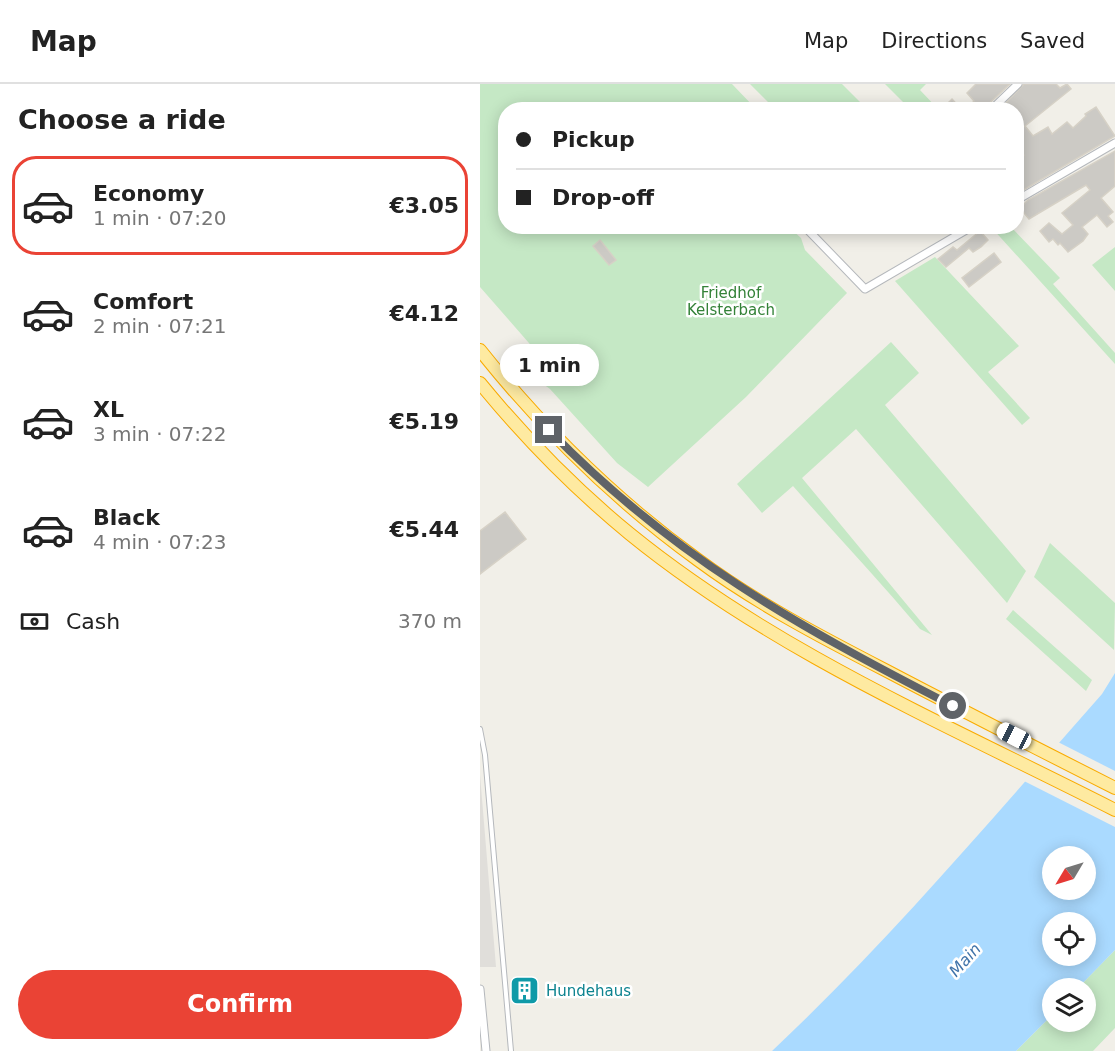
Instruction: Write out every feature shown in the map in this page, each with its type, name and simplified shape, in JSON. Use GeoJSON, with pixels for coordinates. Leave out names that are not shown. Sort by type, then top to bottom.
{"type":"FeatureCollection","features":[{"type":"Feature","properties":{"kind":"highway"},"geometry":{"type":"LineString","coordinates":[[480,350],[566,447],[624,502],[682,549],[782,615],[1115,788]]}},
{"type":"Feature","properties":{"kind":"highway"},"geometry":{"type":"LineString","coordinates":[[480,383],[564,475],[654,552],[722,601],[781,637],[921,712],[1115,810]]}},
{"type":"Feature","properties":{"kind":"street"},"geometry":{"type":"LineString","coordinates":[[999,102],[1018,84]]}},
{"type":"Feature","properties":{"kind":"street"},"geometry":{"type":"LineString","coordinates":[[1024,195],[1115,142]]}},
{"type":"Feature","properties":{"kind":"street"},"geometry":{"type":"LineString","coordinates":[[813,234],[865,289],[959,234]]}},
{"type":"Feature","properties":{"kind":"street"},"geometry":{"type":"LineString","coordinates":[[480,990],[486,1051]]}},
{"type":"Feature","properties":{"kind":"lane"},"geometry":{"type":"LineString","coordinates":[[480,729],[485,755],[511,1051]]}},
{"type":"Feature","properties":{"kind":"shaded area"},"geometry":{"type":"Polygon","coordinates":[[[480,775],[496,967],[480,967],[480,775]]]}},
{"type":"Feature","properties":{"kind":"green space","name":"Friedhof Kelsterbach"},"geometry":{"type":"Polygon","coordinates":[[[480,84],[732,84],[749,102],[498,102],[498,234],[797,234],[801,238],[805,250],[847,293],[746,397],[648,487],[617,463],[550,389],[525,371],[542,358],[480,287],[480,84]]]}},
{"type":"Feature","properties":{"kind":"green space"},"geometry":{"type":"Polygon","coordinates":[[[750,84],[842,84],[860,102],[768,102],[750,84]]]}},
{"type":"Feature","properties":{"kind":"green space"},"geometry":{"type":"Polygon","coordinates":[[[885,84],[926,84],[920,90],[931,102],[903,102],[885,84]]]}},
{"type":"Feature","properties":{"kind":"green space"},"geometry":{"type":"Polygon","coordinates":[[[997,234],[1018,234],[1060,278],[1053,284],[1115,353],[1115,364],[997,234]]]}},
{"type":"Feature","properties":{"kind":"green space"},"geometry":{"type":"Polygon","coordinates":[[[1115,247],[1115,291],[1092,265],[1115,247]]]}},
{"type":"Feature","properties":{"kind":"green space"},"geometry":{"type":"Polygon","coordinates":[[[935,257],[1019,346],[988,372],[1030,418],[1022,425],[895,281],[935,257]]]}},
{"type":"Feature","properties":{"kind":"green space"},"geometry":{"type":"Polygon","coordinates":[[[891,342],[919,373],[885,405],[1026,571],[1007,603],[856,429],[802,478],[932,635],[920,629],[793,486],[762,513],[737,484],[891,342]]]}},
{"type":"Feature","properties":{"kind":"green space"},"geometry":{"type":"Polygon","coordinates":[[[1050,543],[1115,603],[1114,650],[1034,577],[1050,543]]]}},
{"type":"Feature","properties":{"kind":"green space"},"geometry":{"type":"Polygon","coordinates":[[[1013,610],[1092,680],[1086,691],[1006,619],[1013,610]]]}},
{"type":"Feature","properties":{"kind":"green space"},"geometry":{"type":"Polygon","coordinates":[[[1115,950],[1115,1028],[1093,1051],[1016,1051],[1042,1025],[1042,1032],[1096,1032],[1096,978],[1088,978],[1115,950]]]}},
{"type":"Feature","properties":{"kind":"water","name":"Main"},"geometry":{"type":"Polygon","coordinates":[[[1115,673],[1115,950],[1088,978],[1042,978],[1042,1025],[1016,1051],[772,1051],[816,1009],[900,921],[1102,694],[1115,673]]]}},
{"type":"Feature","properties":{"kind":"pier"},"geometry":{"type":"Polygon","coordinates":[[[1056,741],[1115,771],[1115,827],[1022,780],[1056,741]]]}},
{"type":"Feature","properties":{"kind":"building"},"geometry":{"type":"Polygon","coordinates":[[[976,84],[1010,84],[991,102],[973,102],[967,93],[976,84]]]}},
{"type":"Feature","properties":{"kind":"building"},"geometry":{"type":"Polygon","coordinates":[[[1024,84],[1056,84],[1060,88],[1067,84],[1071,89],[1025,126],[1033,136],[1048,127],[1052,134],[1067,122],[1073,128],[1086,116],[1085,114],[1096,107],[1115,136],[1024,190],[1024,102],[1007,102],[1024,84]]]}},
{"type":"Feature","properties":{"kind":"building"},"geometry":{"type":"Polygon","coordinates":[[[1115,151],[1115,186],[1101,198],[1113,212],[1108,216],[1113,222],[1107,227],[1097,215],[1082,227],[1088,234],[1083,241],[1068,252],[1053,239],[1049,242],[1040,231],[1049,223],[1062,234],[1073,225],[1062,213],[1090,190],[1086,185],[1029,219],[1024,213],[1024,204],[1115,151]]]}},
{"type":"Feature","properties":{"kind":"building"},"geometry":{"type":"Polygon","coordinates":[[[976,234],[983,234],[988,240],[973,252],[969,248],[946,267],[938,259],[953,247],[957,250],[976,234]]]}},
{"type":"Feature","properties":{"kind":"building"},"geometry":{"type":"Polygon","coordinates":[[[600,240],[616,260],[609,265],[593,246],[600,240]]]}},
{"type":"Feature","properties":{"kind":"building"},"geometry":{"type":"Polygon","coordinates":[[[994,253],[1001,262],[969,287],[962,278],[994,253]]]}},
{"type":"Feature","properties":{"kind":"building"},"geometry":{"type":"Polygon","coordinates":[[[505,512],[526,539],[480,574],[480,531],[505,512]]]}},
{"type":"Feature","properties":{"kind":"place","name":"Hundehaus"},"geometry":{"type":"Point","coordinates":[525,991]}},
{"type":"Feature","properties":{"kind":"route"},"geometry":{"type":"LineString","coordinates":[[549,430],[615,494],[699,561],[782,615],[953,706]]}}]}
